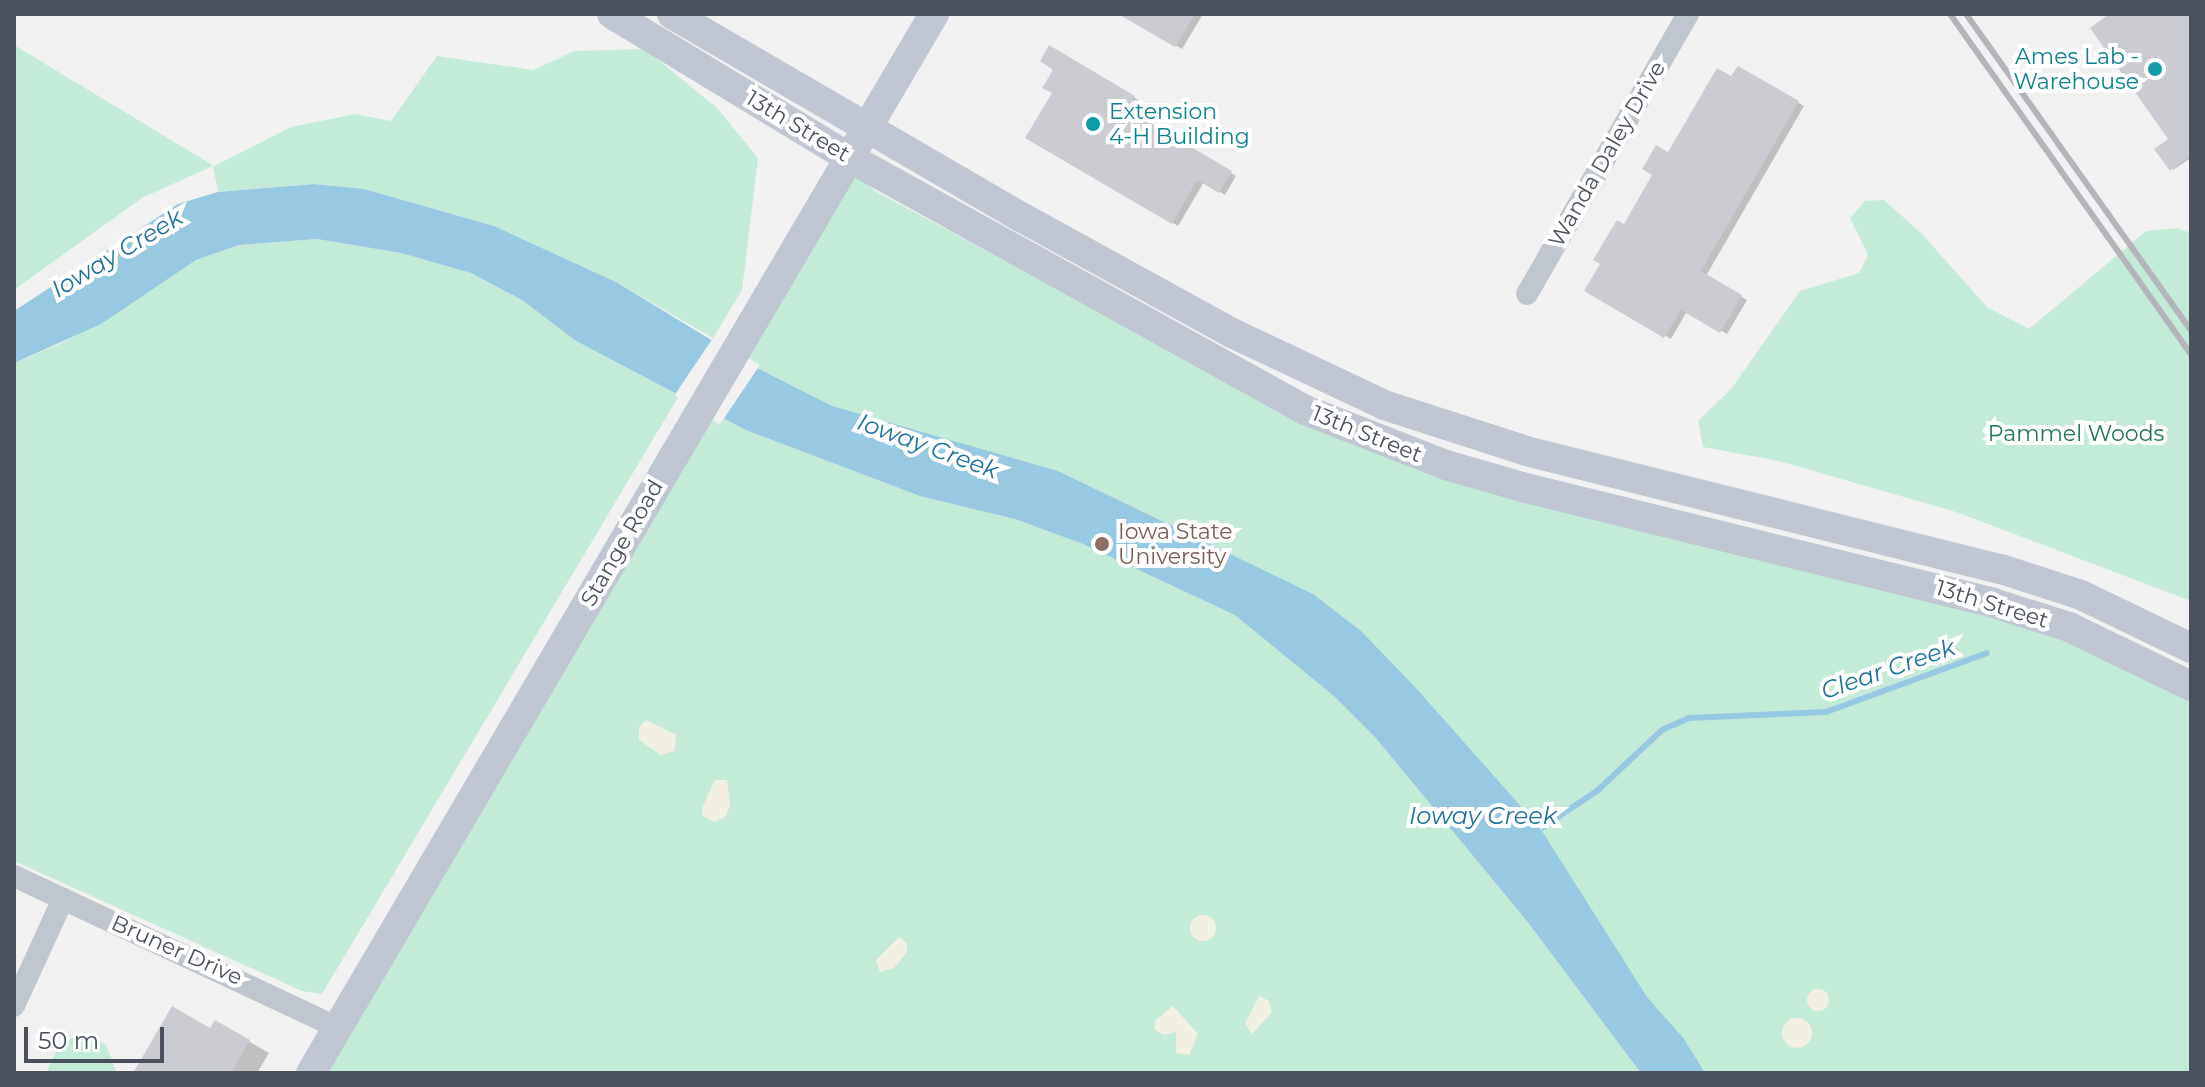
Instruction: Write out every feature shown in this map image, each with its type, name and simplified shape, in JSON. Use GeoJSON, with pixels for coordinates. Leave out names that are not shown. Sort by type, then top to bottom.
{"type":"FeatureCollection","features":[{"type":"Feature","properties":{"kind":"main road","name":"13th Street"},"geometry":{"type":"LineString","coordinates":[[612,14],[850,158],[1227,370],[1376,439],[1522,487],[1993,603],[2069,627],[2191,686]]}},
{"type":"Feature","properties":{"kind":"main road","name":"13th Street"},"geometry":{"type":"LineString","coordinates":[[672,14],[867,130],[1232,333],[1384,405],[1526,451],[2001,569],[2081,595],[2191,648]]}},
{"type":"Feature","properties":{"kind":"main road","name":"Stange Road"},"geometry":{"type":"LineString","coordinates":[[311,1073],[934,14]]}},
{"type":"Feature","properties":{"kind":"street","name":"Wanda Daley Drive"},"geometry":{"type":"LineString","coordinates":[[1527,294],[1688,14]]}},
{"type":"Feature","properties":{"kind":"street","name":"Bruner Drive"},"geometry":{"type":"LineString","coordinates":[[14,876],[338,1028]]}},
{"type":"Feature","properties":{"kind":"street"},"geometry":{"type":"LineString","coordinates":[[14,1006],[63,899]]}},
{"type":"Feature","properties":{"kind":"green space"},"geometry":{"type":"Polygon","coordinates":[[[14,45],[214,166],[291,127],[355,114],[391,121],[437,56],[533,70],[575,51],[645,49],[717,108],[758,158],[742,290],[713,338],[616,282],[494,226],[364,189],[314,184],[218,192],[213,166],[142,198],[14,290],[14,45]]]}},
{"type":"Feature","properties":{"kind":"green space"},"geometry":{"type":"Polygon","coordinates":[[[850,158],[873,190],[1296,417],[2064,639],[2191,699],[2191,1073],[311,1073],[850,158]]]}},
{"type":"Feature","properties":{"kind":"green space","name":"Pammel Woods"},"geometry":{"type":"Polygon","coordinates":[[[1884,200],[1921,233],[1987,307],[2029,329],[2146,231],[2177,228],[2191,233],[2191,601],[1956,512],[1779,461],[1703,447],[1698,421],[1731,389],[1800,291],[1859,273],[1868,255],[1850,218],[1865,201],[1884,200]]]}},
{"type":"Feature","properties":{"kind":"green space"},"geometry":{"type":"Polygon","coordinates":[[[317,239],[402,253],[471,273],[522,300],[576,341],[680,394],[322,994],[302,991],[14,861],[14,363],[64,342],[196,260],[239,245],[317,239]]]}},
{"type":"Feature","properties":{"kind":"green space"},"geometry":{"type":"Polygon","coordinates":[[[84,1032],[106,1045],[117,1073],[46,1073],[59,1045],[84,1032]]]}},
{"type":"Feature","properties":{"kind":"sand"},"geometry":{"type":"Polygon","coordinates":[[[646,720],[676,735],[674,751],[661,755],[639,740],[639,727],[646,720]]]}},
{"type":"Feature","properties":{"kind":"sand"},"geometry":{"type":"Polygon","coordinates":[[[715,780],[727,780],[730,806],[725,817],[715,822],[703,816],[702,808],[715,780]]]}},
{"type":"Feature","properties":{"kind":"sand"},"geometry":{"type":"Polygon","coordinates":[[[1203,915],[1212,919],[1216,928],[1212,937],[1203,941],[1194,937],[1190,928],[1194,919],[1203,915]]]}},
{"type":"Feature","properties":{"kind":"sand"},"geometry":{"type":"Polygon","coordinates":[[[899,937],[907,943],[907,952],[894,968],[880,972],[876,960],[899,937]]]}},
{"type":"Feature","properties":{"kind":"sand"},"geometry":{"type":"Polygon","coordinates":[[[1814,989],[1822,989],[1829,1000],[1822,1011],[1814,1011],[1807,1004],[1807,996],[1814,989]]]}},
{"type":"Feature","properties":{"kind":"sand"},"geometry":{"type":"Polygon","coordinates":[[[1259,996],[1269,1001],[1272,1012],[1252,1034],[1245,1024],[1259,996]]]}},
{"type":"Feature","properties":{"kind":"sand"},"geometry":{"type":"Polygon","coordinates":[[[1173,1006],[1198,1034],[1189,1055],[1176,1053],[1176,1032],[1164,1035],[1155,1030],[1155,1021],[1173,1006]]]}},
{"type":"Feature","properties":{"kind":"sand"},"geometry":{"type":"Polygon","coordinates":[[[1797,1018],[1807,1023],[1812,1033],[1807,1043],[1797,1048],[1787,1043],[1782,1033],[1787,1023],[1797,1018]]]}},
{"type":"Feature","properties":{"kind":"water","name":"Ioway Creek"},"geometry":{"type":"Polygon","coordinates":[[[314,184],[364,189],[494,226],[616,282],[759,369],[832,406],[1058,471],[1313,594],[1361,631],[1540,828],[1647,997],[1684,1039],[1705,1073],[1641,1073],[1527,921],[1375,737],[1334,696],[1235,615],[1083,544],[1015,519],[920,496],[746,430],[576,341],[522,300],[471,273],[401,253],[317,239],[239,245],[196,260],[101,324],[14,363],[14,311],[178,204],[218,192],[314,184]]]}},
{"type":"Feature","properties":{"kind":"pier"},"geometry":{"type":"Polygon","coordinates":[[[715,335],[760,365],[720,425],[675,395],[715,335]]]}},
{"type":"Feature","properties":{"kind":"building"},"geometry":{"type":"Polygon","coordinates":[[[1118,14],[1195,14],[1175,47],[1118,14]]]}},
{"type":"Feature","properties":{"kind":"building","name":"Ames Lab - Warehouse"},"geometry":{"type":"Polygon","coordinates":[[[2109,14],[2191,14],[2191,155],[2170,171],[2154,149],[2168,139],[2090,28],[2109,14]]]}},
{"type":"Feature","properties":{"kind":"building","name":"Extension 4-H Building"},"geometry":{"type":"Polygon","coordinates":[[[1049,45],[1135,96],[1127,109],[1232,171],[1219,193],[1197,180],[1172,224],[1025,138],[1052,93],[1042,88],[1053,70],[1040,61],[1049,45]]]}},
{"type":"Feature","properties":{"kind":"building"},"geometry":{"type":"Polygon","coordinates":[[[1738,66],[1799,101],[1701,271],[1742,295],[1720,333],[1681,310],[1664,338],[1584,291],[1600,264],[1593,260],[1617,220],[1624,224],[1652,175],[1642,169],[1656,145],[1668,152],[1717,68],[1731,76],[1738,66]]]}},
{"type":"Feature","properties":{"kind":"building"},"geometry":{"type":"Polygon","coordinates":[[[172,1006],[210,1028],[215,1020],[250,1040],[231,1073],[133,1073],[172,1006]]]}},
{"type":"Feature","properties":{"kind":"waterway","name":"Clear Creek"},"geometry":{"type":"LineString","coordinates":[[1534,833],[1597,791],[1662,730],[1689,718],[1826,712],[1987,653]]}},
{"type":"Feature","properties":{"kind":"railway"},"geometry":{"type":"LineString","coordinates":[[1950,14],[2191,355]]}},
{"type":"Feature","properties":{"kind":"railway"},"geometry":{"type":"LineString","coordinates":[[1966,14],[2191,331]]}},
{"type":"Feature","properties":{"kind":"place","name":"Ames Lab - Warehouse"},"geometry":{"type":"Point","coordinates":[2155,69]}},
{"type":"Feature","properties":{"kind":"place","name":"Extension 4-H Building"},"geometry":{"type":"Point","coordinates":[1093,124]}},
{"type":"Feature","properties":{"kind":"place","name":"Iowa State University"},"geometry":{"type":"Point","coordinates":[1102,544]}}]}
